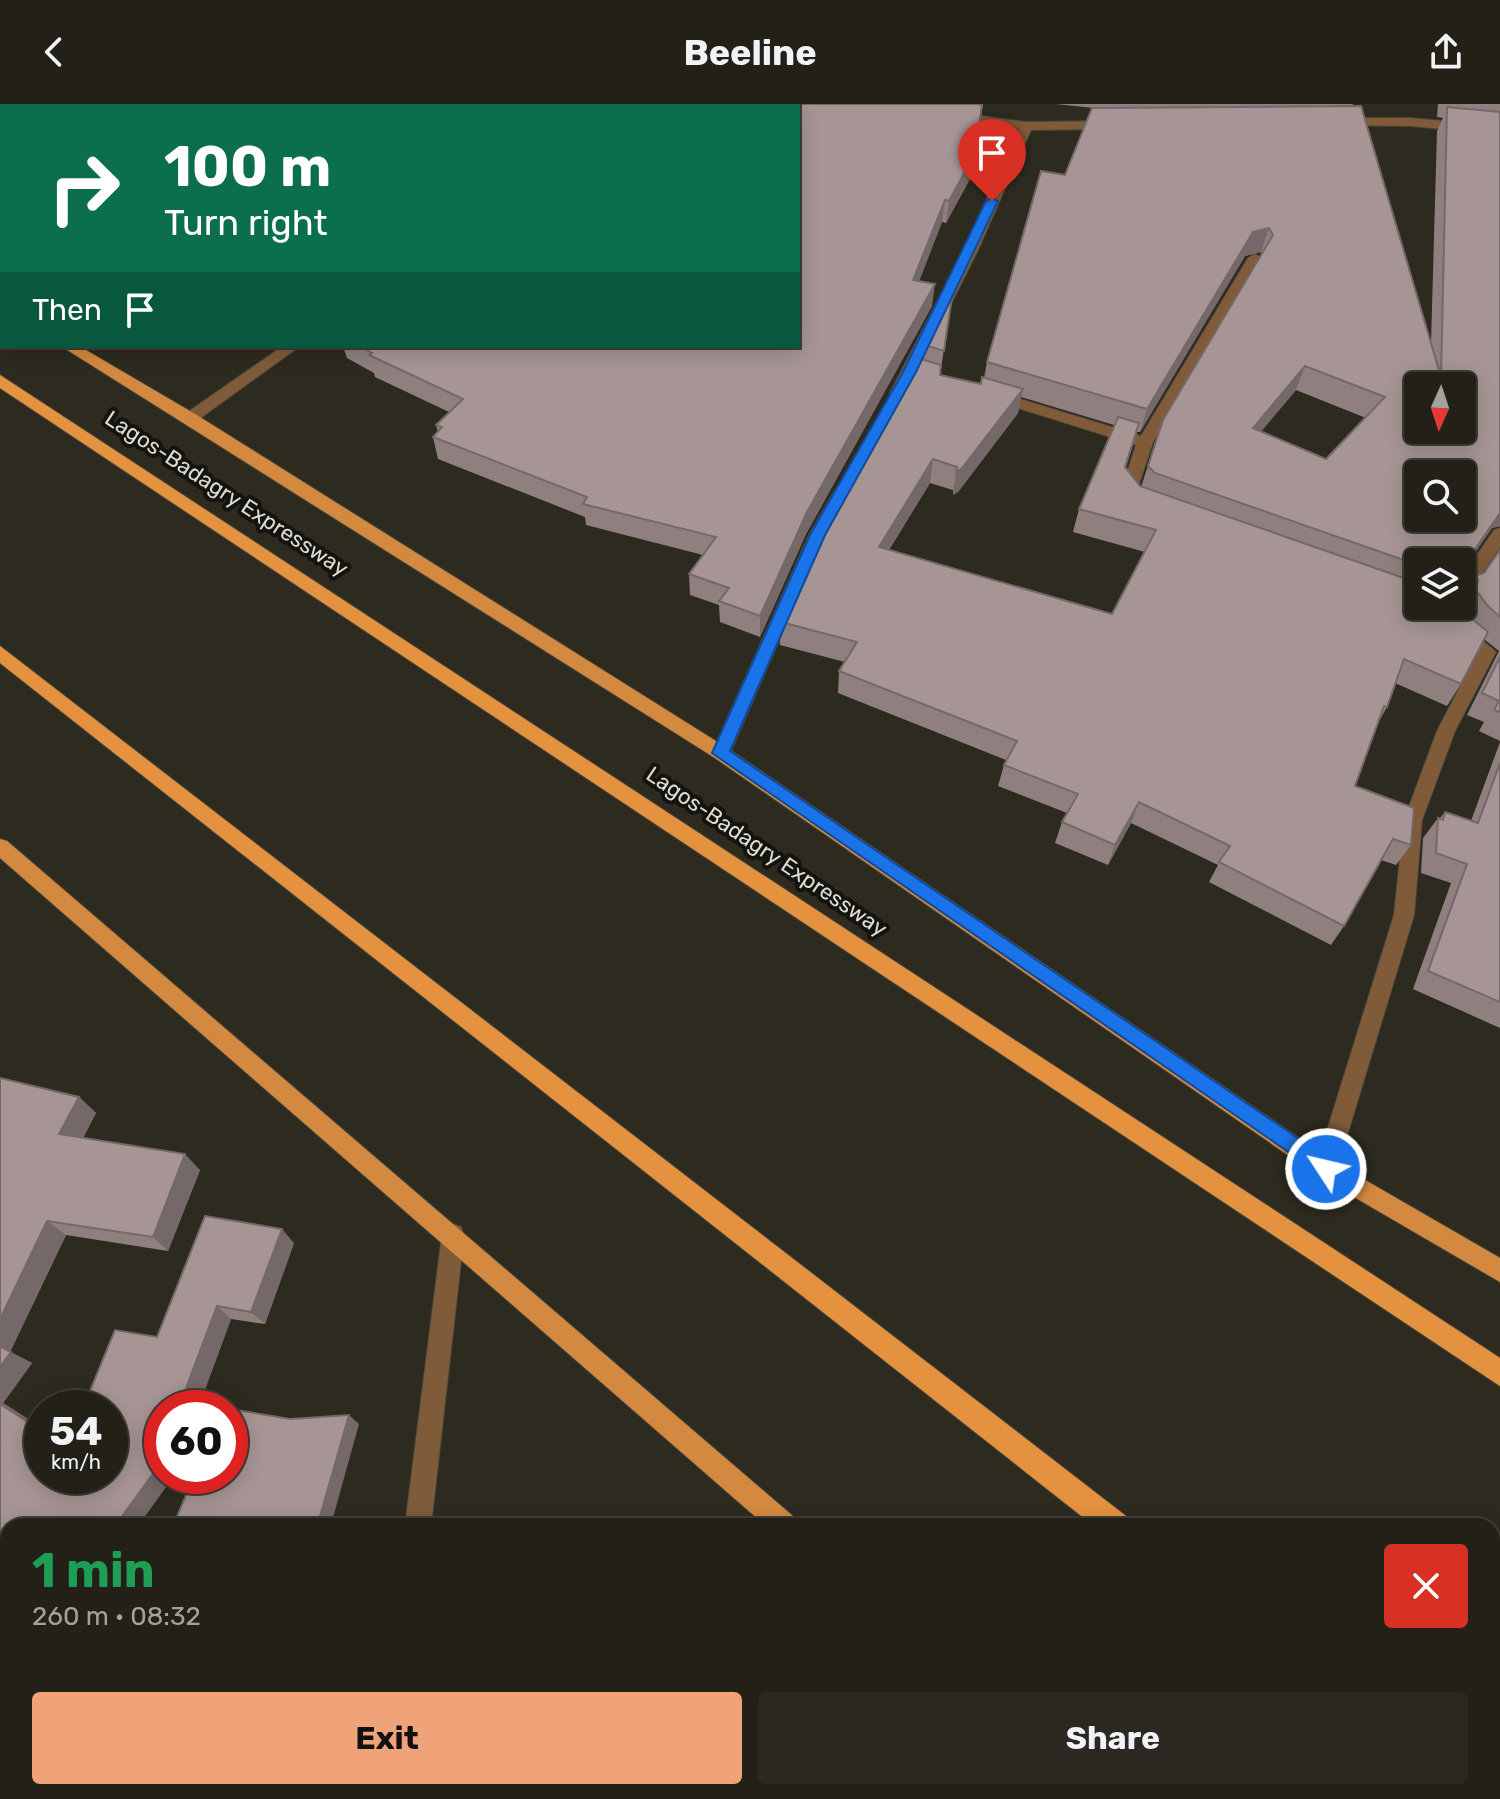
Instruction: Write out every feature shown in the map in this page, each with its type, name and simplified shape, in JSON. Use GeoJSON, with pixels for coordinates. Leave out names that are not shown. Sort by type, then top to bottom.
{"type":"FeatureCollection","features":[{"type":"Feature","properties":{"kind":"highway","name":"Lagos-Badagry Expressway"},"geometry":{"type":"LineString","coordinates":[[0,380],[1500,1373]]}},
{"type":"Feature","properties":{"kind":"highway"},"geometry":{"type":"LineString","coordinates":[[0,653],[1106,1518]]}},
{"type":"Feature","properties":{"kind":"main road","name":"Lagos-Badagry Expressway"},"geometry":{"type":"LineString","coordinates":[[71,348],[190,418],[721,753],[1326,1169],[1500,1271]]}},
{"type":"Feature","properties":{"kind":"main road"},"geometry":{"type":"LineString","coordinates":[[0,847],[453,1235],[776,1518]]}},
{"type":"Feature","properties":{"kind":"street"},"geometry":{"type":"LineString","coordinates":[[942,115],[1026,126],[1133,125]]}},
{"type":"Feature","properties":{"kind":"street"},"geometry":{"type":"LineString","coordinates":[[1317,123],[1410,122],[1500,130]]}},
{"type":"Feature","properties":{"kind":"street"},"geometry":{"type":"LineString","coordinates":[[886,413],[917,374],[1026,126]]}},
{"type":"Feature","properties":{"kind":"street"},"geometry":{"type":"LineString","coordinates":[[1151,506],[1140,503],[1129,491],[1145,442],[1255,258]]}},
{"type":"Feature","properties":{"kind":"street"},"geometry":{"type":"LineString","coordinates":[[190,418],[290,348]]}},
{"type":"Feature","properties":{"kind":"street"},"geometry":{"type":"LineString","coordinates":[[984,393],[1145,442]]}},
{"type":"Feature","properties":{"kind":"street"},"geometry":{"type":"LineString","coordinates":[[721,753],[817,535],[848,481]]}},
{"type":"Feature","properties":{"kind":"street"},"geometry":{"type":"LineString","coordinates":[[1476,569],[1500,534]]}},
{"type":"Feature","properties":{"kind":"street"},"geometry":{"type":"LineString","coordinates":[[1326,1169],[1404,915],[1413,820],[1446,731],[1494,654],[1464,634],[1453,620]]}},
{"type":"Feature","properties":{"kind":"street"},"geometry":{"type":"LineString","coordinates":[[419,1518],[453,1235]]}},
{"type":"Feature","properties":{"kind":"building"},"geometry":{"type":"Polygon","coordinates":[[[800,104],[982,105],[975,153],[949,201],[945,200],[913,280],[935,284],[807,512],[760,616],[719,601],[729,588],[689,574],[716,537],[583,504],[587,497],[433,437],[442,427],[436,425],[463,399],[369,355],[372,353],[363,348],[800,348],[800,104]]]}},
{"type":"Feature","properties":{"kind":"building"},"geometry":{"type":"Polygon","coordinates":[[[1361,106],[1440,372],[1404,372],[1404,444],[1476,444],[1476,372],[1441,372],[1447,107],[1500,112],[1500,513],[1476,548],[1404,548],[1404,560],[1155,473],[1148,466],[1163,420],[1273,235],[1269,228],[1253,232],[1147,409],[987,362],[1041,171],[1065,175],[1092,108],[1361,106]],[[1305,366],[1253,428],[1326,459],[1385,397],[1305,366]]]}},
{"type":"Feature","properties":{"kind":"building"},"geometry":{"type":"Polygon","coordinates":[[[953,290],[944,351],[925,345],[953,290]]]}},
{"type":"Feature","properties":{"kind":"building"},"geometry":{"type":"Polygon","coordinates":[[[917,358],[941,365],[940,375],[981,384],[982,377],[1023,389],[962,468],[956,472],[957,467],[933,459],[879,547],[1112,614],[1156,530],[1079,509],[1118,417],[1139,423],[1125,467],[1140,486],[1404,578],[1404,620],[1474,620],[1488,632],[1461,684],[1404,659],[1355,786],[1414,808],[1411,845],[1393,839],[1344,926],[1219,862],[1230,846],[1139,802],[1115,845],[1062,822],[1078,794],[1004,765],[1017,741],[839,671],[857,642],[781,622],[829,513],[917,358]]]}},
{"type":"Feature","properties":{"kind":"building"},"geometry":{"type":"Polygon","coordinates":[[[1500,550],[1500,617],[1476,590],[1476,575],[1484,573],[1500,550]]]}},
{"type":"Feature","properties":{"kind":"building"},"geometry":{"type":"Polygon","coordinates":[[[1500,657],[1500,712],[1494,710],[1499,701],[1482,693],[1500,657]]]}},
{"type":"Feature","properties":{"kind":"building"},"geometry":{"type":"Polygon","coordinates":[[[1500,763],[1500,1002],[1428,971],[1467,864],[1436,853],[1438,818],[1443,820],[1445,812],[1478,823],[1500,763]]]}},
{"type":"Feature","properties":{"kind":"building"},"geometry":{"type":"Polygon","coordinates":[[[0,1078],[79,1097],[59,1134],[185,1154],[153,1237],[47,1221],[0,1319],[0,1078]]]}},
{"type":"Feature","properties":{"kind":"building"},"geometry":{"type":"Polygon","coordinates":[[[205,1216],[282,1229],[251,1312],[217,1306],[185,1390],[144,1390],[144,1486],[121,1518],[0,1518],[0,1404],[24,1419],[24,1494],[128,1494],[128,1390],[90,1390],[115,1330],[157,1337],[205,1216]]]}},
{"type":"Feature","properties":{"kind":"building"},"geometry":{"type":"Polygon","coordinates":[[[0,1346],[11,1352],[0,1367],[0,1346]]]}},
{"type":"Feature","properties":{"kind":"building"},"geometry":{"type":"Polygon","coordinates":[[[248,1412],[290,1419],[349,1415],[320,1518],[176,1518],[186,1494],[248,1494],[248,1412]]]}},
{"type":"Feature","properties":{"kind":"route"},"geometry":{"type":"LineString","coordinates":[[992,201],[970,252],[909,372],[817,535],[721,753],[1326,1169]]}}]}
